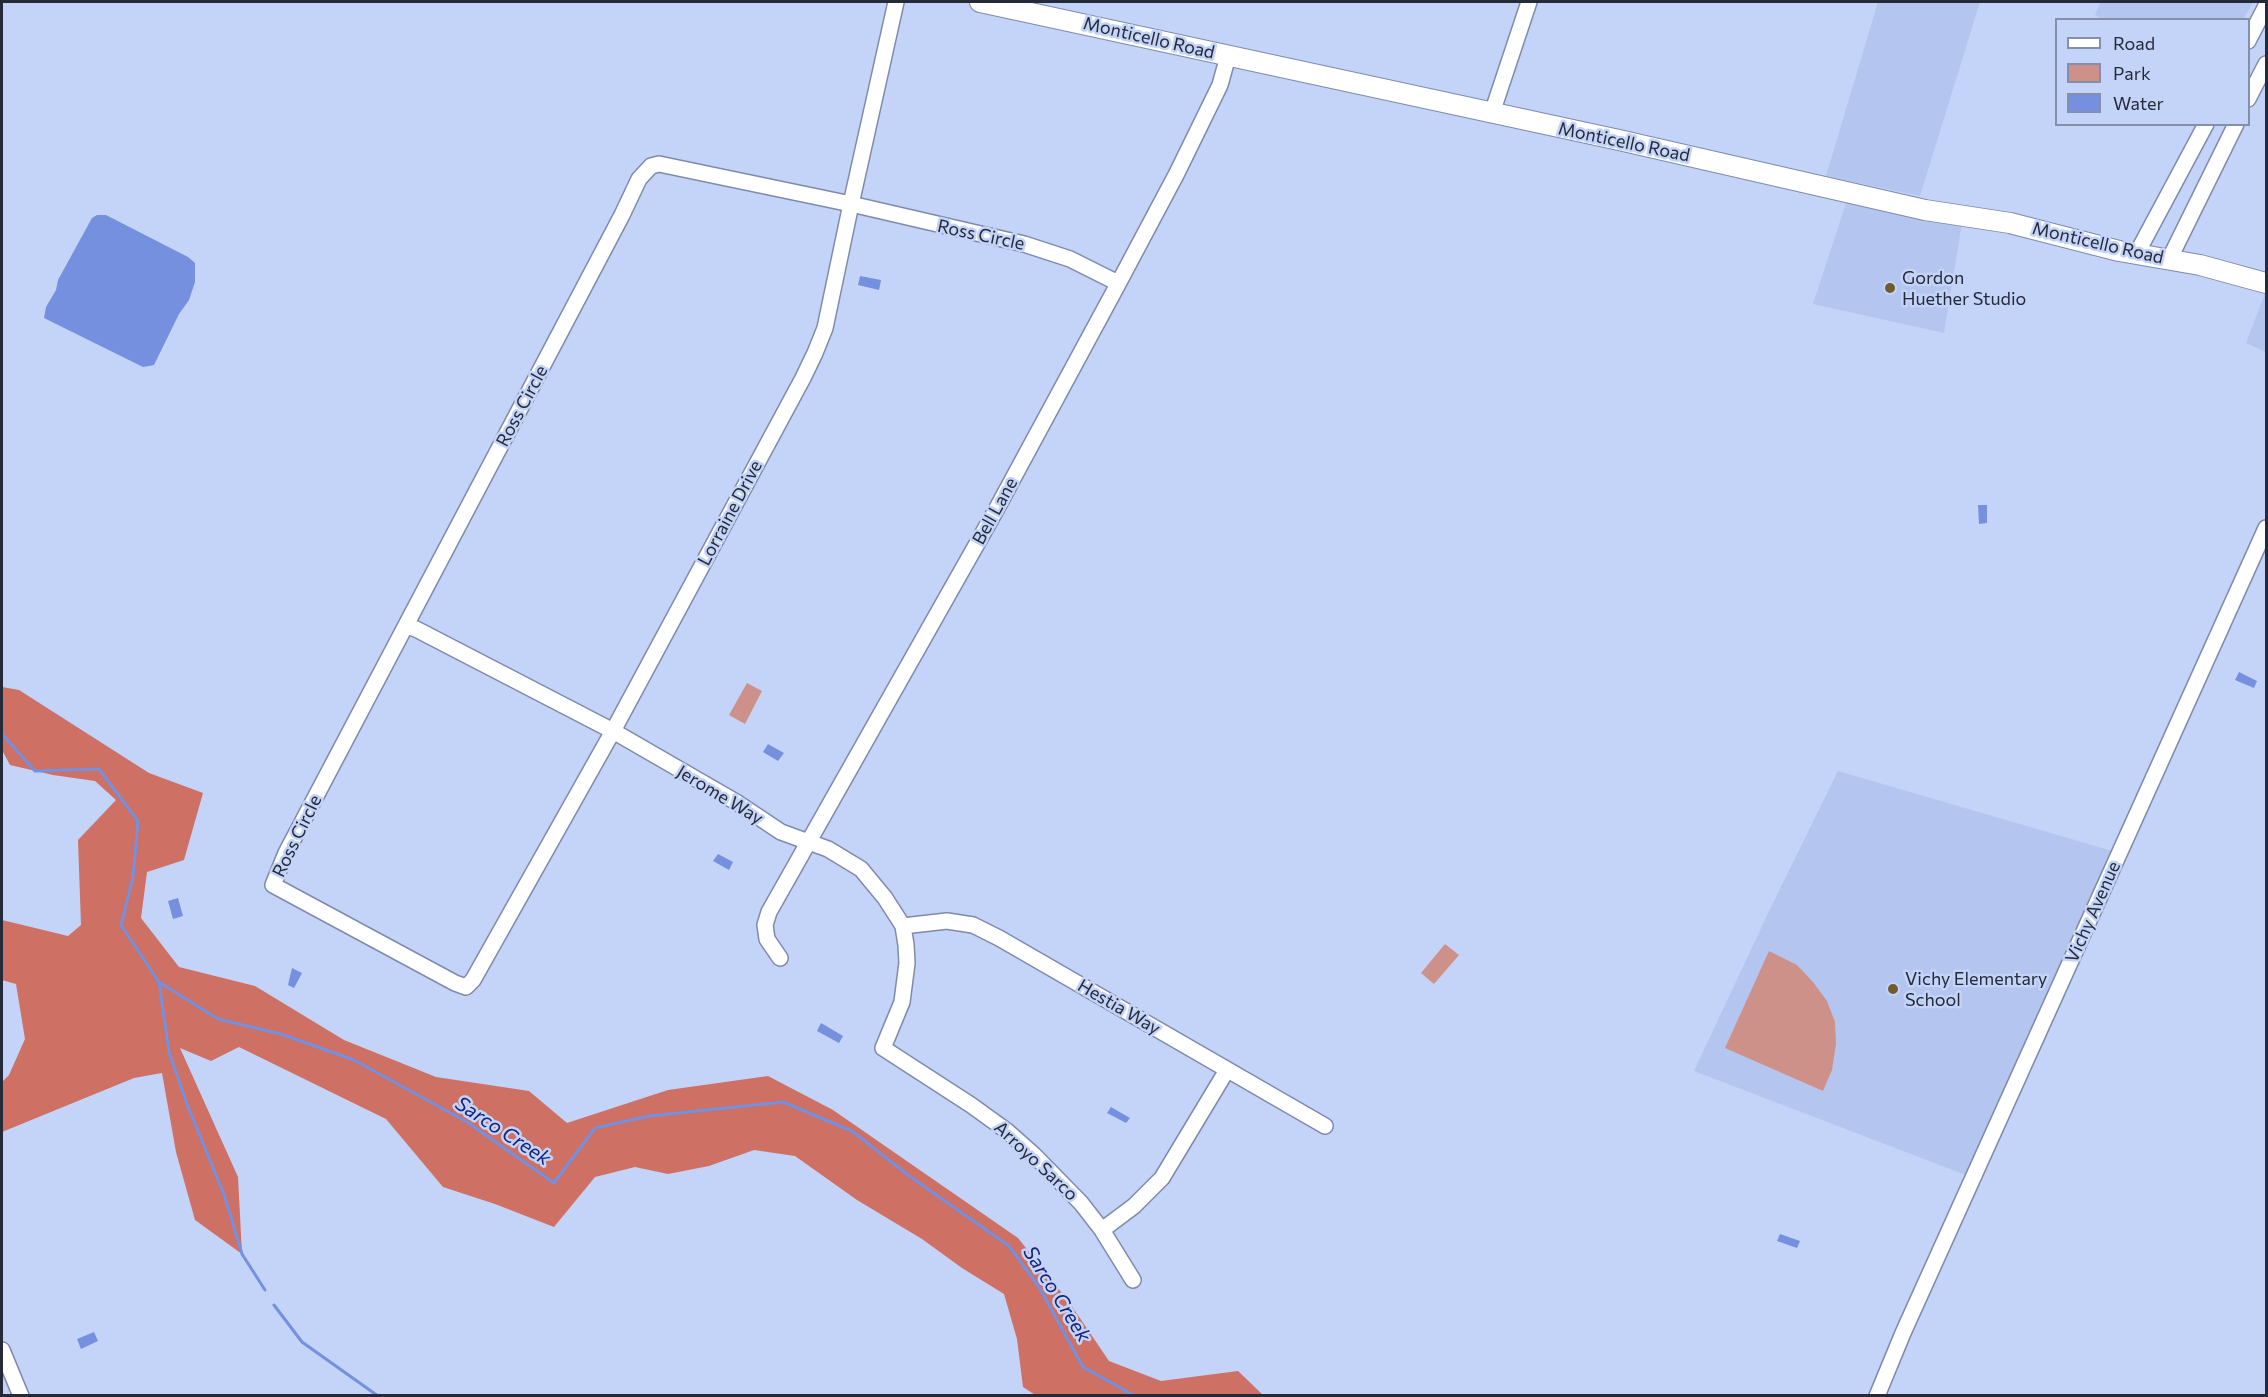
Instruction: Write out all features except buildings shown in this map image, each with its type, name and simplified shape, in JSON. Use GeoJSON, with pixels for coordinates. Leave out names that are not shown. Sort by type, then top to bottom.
{"type":"FeatureCollection","features":[{"type":"Feature","properties":{"kind":"main road","name":"Monticello Road"},"geometry":{"type":"LineString","coordinates":[[980,2],[1925,210],[2010,223],[2136,255],[2200,265],[2266,283]]}},
{"type":"Feature","properties":{"kind":"street","name":"Lorraine Drive"},"geometry":{"type":"LineString","coordinates":[[466,987],[473,980],[613,732],[811,361],[825,328],[896,2]]}},
{"type":"Feature","properties":{"kind":"street"},"geometry":{"type":"LineString","coordinates":[[1492,113],[1529,2]]}},
{"type":"Feature","properties":{"kind":"street"},"geometry":{"type":"LineString","coordinates":[[2250,37],[2266,6]]}},
{"type":"Feature","properties":{"kind":"street","name":"Bell Lane"},"geometry":{"type":"LineString","coordinates":[[780,958],[767,939],[765,925],[769,912],[996,510],[1117,286],[1211,105],[1220,85],[1228,56]]}},
{"type":"Feature","properties":{"kind":"street"},"geometry":{"type":"LineString","coordinates":[[2250,95],[2266,64]]}},
{"type":"Feature","properties":{"kind":"street"},"geometry":{"type":"LineString","coordinates":[[2136,255],[2205,126]]}},
{"type":"Feature","properties":{"kind":"street"},"geometry":{"type":"LineString","coordinates":[[2169,260],[2235,126]]}},
{"type":"Feature","properties":{"kind":"street","name":"Ross Circle"},"geometry":{"type":"LineString","coordinates":[[466,987],[442,977],[273,885],[286,853],[644,172],[651,166],[659,164],[851,204],[1051,252],[1112,280],[1117,286]]}},
{"type":"Feature","properties":{"kind":"street","name":"Vichy Avenue"},"geometry":{"type":"LineString","coordinates":[[1877,1395],[2266,528]]}},
{"type":"Feature","properties":{"kind":"street","name":"Jerome Way"},"geometry":{"type":"LineString","coordinates":[[406,626],[416,629],[613,732],[735,802],[781,832],[810,841],[848,859],[861,869],[885,898],[903,926],[907,963],[902,1002],[883,1047]]}},
{"type":"Feature","properties":{"kind":"street","name":"Hestia Way"},"geometry":{"type":"LineString","coordinates":[[903,926],[947,921],[973,925],[1325,1126]]}},
{"type":"Feature","properties":{"kind":"street","name":"Arroyo Sarco"},"geometry":{"type":"LineString","coordinates":[[883,1047],[1007,1131],[1060,1181],[1102,1230],[1133,1280]]}},
{"type":"Feature","properties":{"kind":"street"},"geometry":{"type":"LineString","coordinates":[[1102,1230],[1134,1206],[1162,1178],[1227,1070]]}},
{"type":"Feature","properties":{"kind":"street"},"geometry":{"type":"LineString","coordinates":[[2,1350],[21,1395]]}},
{"type":"Feature","properties":{"kind":"shaded area"},"geometry":{"type":"Polygon","coordinates":[[[1878,2],[1980,2],[1920,196],[1826,176],[1878,2]]]}},
{"type":"Feature","properties":{"kind":"shaded area"},"geometry":{"type":"Polygon","coordinates":[[[2100,2],[2253,2],[2244,18],[2100,18],[2095,15],[2100,2]]]}},
{"type":"Feature","properties":{"kind":"shaded area"},"geometry":{"type":"Polygon","coordinates":[[[1848,197],[1962,223],[1944,333],[1813,304],[1848,197]]]}},
{"type":"Feature","properties":{"kind":"shaded area"},"geometry":{"type":"Polygon","coordinates":[[[2266,291],[2266,352],[2246,343],[2266,291]]]}},
{"type":"Feature","properties":{"kind":"shaded area"},"geometry":{"type":"Polygon","coordinates":[[[2,687],[19,690],[149,773],[203,793],[184,860],[147,872],[141,918],[179,967],[255,986],[344,1040],[436,1077],[529,1091],[567,1123],[668,1090],[768,1076],[833,1110],[1018,1238],[1069,1302],[1109,1361],[1161,1381],[1238,1371],[1263,1395],[1035,1395],[1023,1387],[1017,1339],[1004,1294],[962,1268],[922,1239],[857,1200],[795,1156],[754,1150],[709,1166],[668,1174],[635,1167],[595,1177],[554,1227],[443,1187],[386,1119],[239,1047],[211,1061],[180,1048],[238,1177],[242,1254],[195,1220],[176,1152],[162,1073],[134,1078],[2,1132],[2,1082],[9,1075],[25,1039],[16,984],[2,980],[2,920],[68,936],[81,925],[78,840],[116,800],[95,781],[53,775],[10,765],[2,750],[2,687]]]}},
{"type":"Feature","properties":{"kind":"shaded area","name":"Vichy Elementary School"},"geometry":{"type":"Polygon","coordinates":[[[1838,771],[2116,852],[1971,1177],[1694,1071],[1838,771]]]}},
{"type":"Feature","properties":{"kind":"green space"},"geometry":{"type":"Polygon","coordinates":[[[747,683],[762,691],[745,724],[729,715],[747,683]]]}},
{"type":"Feature","properties":{"kind":"green space"},"geometry":{"type":"Polygon","coordinates":[[[1445,944],[1459,955],[1434,984],[1421,973],[1445,944]]]}},
{"type":"Feature","properties":{"kind":"green space"},"geometry":{"type":"Polygon","coordinates":[[[1769,951],[1797,965],[1827,1001],[1835,1022],[1836,1044],[1832,1070],[1823,1091],[1725,1048],[1769,951]]]}},
{"type":"Feature","properties":{"kind":"water"},"geometry":{"type":"Polygon","coordinates":[[[97,215],[106,215],[188,257],[195,263],[195,282],[189,300],[179,314],[154,365],[143,367],[44,318],[46,307],[56,290],[58,280],[92,218],[97,215]]]}},
{"type":"Feature","properties":{"kind":"water"},"geometry":{"type":"Polygon","coordinates":[[[860,276],[881,280],[879,290],[858,285],[860,276]]]}},
{"type":"Feature","properties":{"kind":"water"},"geometry":{"type":"Polygon","coordinates":[[[1978,505],[1987,505],[1987,523],[1979,524],[1978,505]]]}},
{"type":"Feature","properties":{"kind":"water"},"geometry":{"type":"Polygon","coordinates":[[[2239,672],[2257,681],[2254,688],[2235,680],[2239,672]]]}},
{"type":"Feature","properties":{"kind":"water"},"geometry":{"type":"Polygon","coordinates":[[[768,744],[784,753],[778,761],[763,752],[768,744]]]}},
{"type":"Feature","properties":{"kind":"water"},"geometry":{"type":"Polygon","coordinates":[[[718,854],[733,862],[729,870],[713,861],[718,854]]]}},
{"type":"Feature","properties":{"kind":"water"},"geometry":{"type":"Polygon","coordinates":[[[178,898],[183,916],[173,919],[168,901],[178,898]]]}},
{"type":"Feature","properties":{"kind":"water"},"geometry":{"type":"Polygon","coordinates":[[[292,968],[302,973],[294,988],[288,985],[292,968]]]}},
{"type":"Feature","properties":{"kind":"water"},"geometry":{"type":"Polygon","coordinates":[[[821,1023],[843,1036],[839,1043],[817,1031],[821,1023]]]}},
{"type":"Feature","properties":{"kind":"water"},"geometry":{"type":"Polygon","coordinates":[[[1111,1107],[1130,1118],[1126,1123],[1107,1113],[1111,1107]]]}},
{"type":"Feature","properties":{"kind":"water"},"geometry":{"type":"Polygon","coordinates":[[[1780,1234],[1800,1241],[1797,1248],[1777,1241],[1780,1234]]]}},
{"type":"Feature","properties":{"kind":"water"},"geometry":{"type":"Polygon","coordinates":[[[94,1332],[98,1341],[81,1349],[77,1339],[94,1332]]]}},
{"type":"Feature","properties":{"kind":"waterway","name":"Sarco Creek"},"geometry":{"type":"LineString","coordinates":[[2,734],[35,771],[99,769],[138,821],[133,877],[121,925],[159,982],[218,1019],[281,1034],[354,1060],[467,1122],[554,1183],[595,1128],[649,1116],[783,1102],[852,1131],[908,1175],[1009,1246],[1039,1287],[1083,1367],[1135,1396]]}},
{"type":"Feature","properties":{"kind":"waterway"},"geometry":{"type":"LineString","coordinates":[[159,982],[169,1052],[187,1104],[225,1197],[242,1254],[265,1290]]}},
{"type":"Feature","properties":{"kind":"waterway"},"geometry":{"type":"LineString","coordinates":[[274,1305],[302,1342],[378,1396]]}},
{"type":"Feature","properties":{"kind":"place","name":"Gordon Huether Studio"},"geometry":{"type":"Point","coordinates":[1890,288]}},
{"type":"Feature","properties":{"kind":"place","name":"Vichy Elementary School"},"geometry":{"type":"Point","coordinates":[1893,989]}}]}
